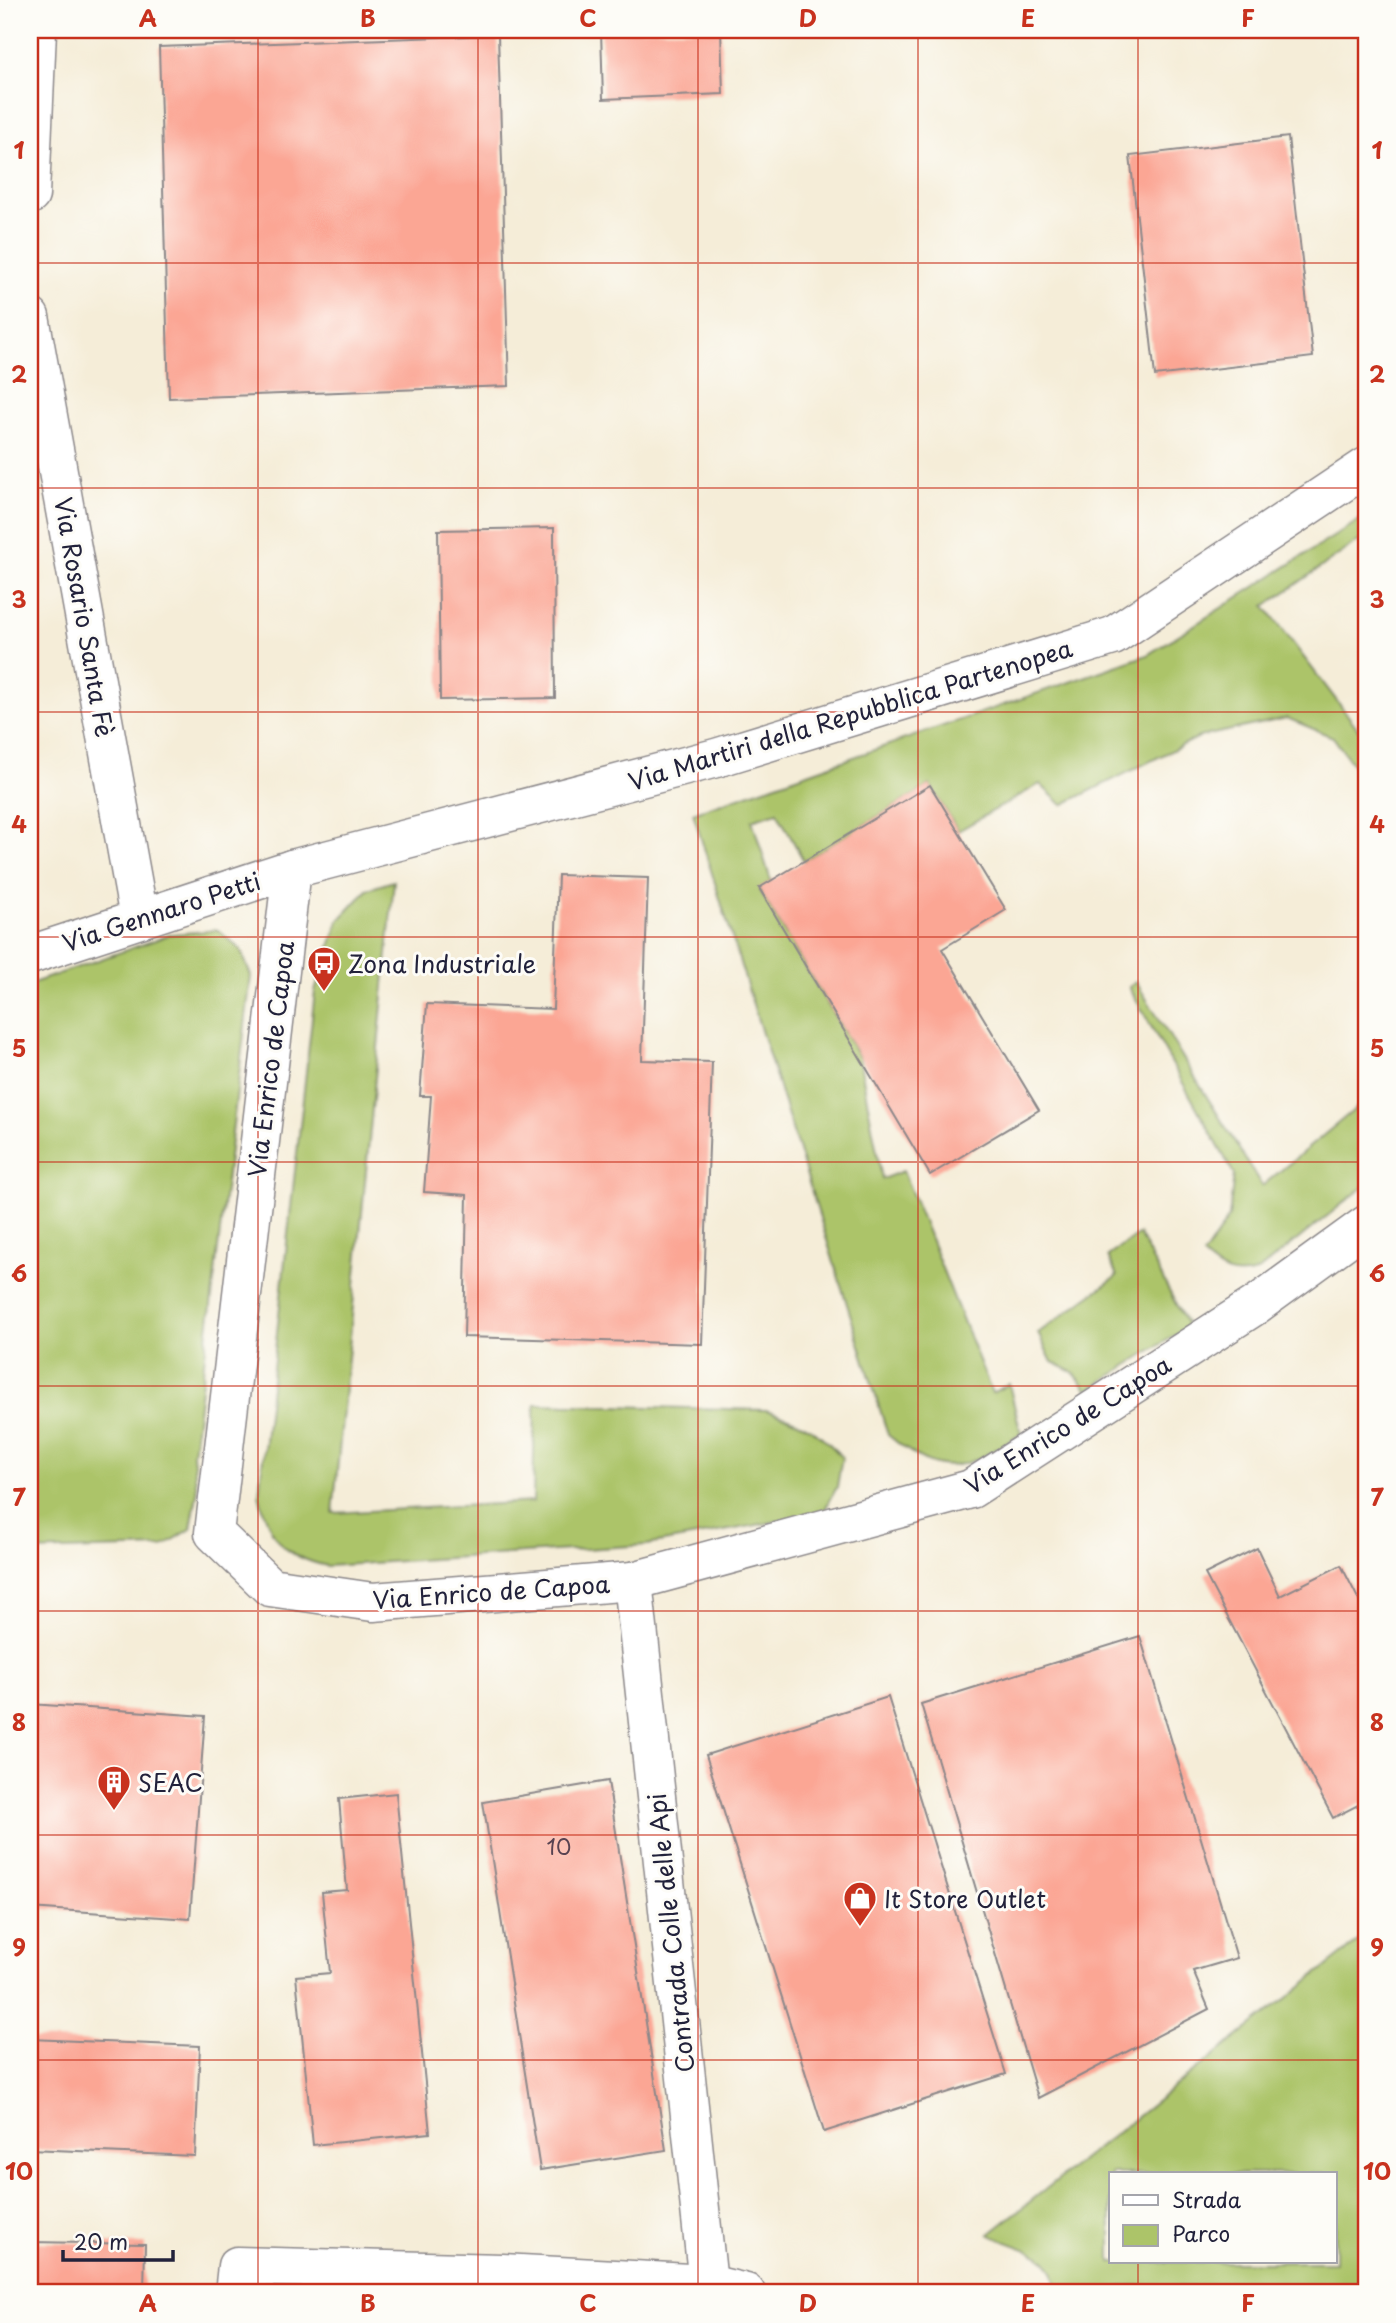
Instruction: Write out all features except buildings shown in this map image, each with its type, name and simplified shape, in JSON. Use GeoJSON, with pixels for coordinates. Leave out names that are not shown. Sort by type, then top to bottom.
{"type":"FeatureCollection","features":[{"type":"Feature","properties":{"kind":"street"},"geometry":{"type":"LineString","coordinates":[[30,195],[37,30]]}},
{"type":"Feature","properties":{"kind":"street","name":"Via Rosario Santa Fè"},"geometry":{"type":"LineString","coordinates":[[30,317],[139,918]]}},
{"type":"Feature","properties":{"kind":"street","name":"Via Martiri della Repubblica Partenopea"},"geometry":{"type":"LineString","coordinates":[[292,869],[716,758],[1113,636],[1366,467]]}},
{"type":"Feature","properties":{"kind":"street","name":"Via Gennaro Petti"},"geometry":{"type":"LineString","coordinates":[[30,955],[292,869]]}},
{"type":"Feature","properties":{"kind":"street","name":"Via Enrico de Capoa"},"geometry":{"type":"LineString","coordinates":[[292,869],[214,1533],[270,1587],[373,1602],[633,1581],[971,1489],[1256,1305],[1366,1225]]}},
{"type":"Feature","properties":{"kind":"street","name":"Contrada Colle delle Api"},"geometry":{"type":"LineString","coordinates":[[633,1581],[708,2284]]}},
{"type":"Feature","properties":{"kind":"street"},"geometry":{"type":"LineString","coordinates":[[234,2293],[237,2266],[502,2273],[708,2284],[746,2293]]}},
{"type":"Feature","properties":{"kind":"green space"},"geometry":{"type":"Polygon","coordinates":[[[1366,516],[1366,536],[1265,606],[1362,734],[1366,735],[1366,783],[1333,737],[1287,718],[1199,737],[1062,805],[1040,784],[958,831],[930,785],[804,861],[777,812],[752,820],[771,881],[759,889],[859,1057],[882,1179],[903,1171],[992,1393],[1009,1384],[1021,1434],[968,1463],[939,1465],[924,1460],[888,1435],[693,813],[1147,655],[1366,516]]]}},
{"type":"Feature","properties":{"kind":"green space"},"geometry":{"type":"Polygon","coordinates":[[[394,881],[333,1513],[533,1502],[535,1404],[766,1410],[790,1418],[824,1439],[842,1457],[837,1487],[823,1513],[647,1545],[327,1566],[299,1557],[280,1543],[273,1533],[259,1494],[315,991],[339,920],[368,889],[394,881]]]}},
{"type":"Feature","properties":{"kind":"green space"},"geometry":{"type":"Polygon","coordinates":[[[218,930],[241,950],[251,976],[193,1454],[197,1494],[191,1529],[162,1547],[30,1551],[30,984],[172,934],[218,930]]]}},
{"type":"Feature","properties":{"kind":"green space"},"geometry":{"type":"Polygon","coordinates":[[[1136,982],[1262,1186],[1366,1100],[1366,1185],[1257,1272],[1241,1275],[1227,1273],[1203,1256],[1229,1217],[1234,1174],[1129,987],[1136,982]]]}},
{"type":"Feature","properties":{"kind":"green space"},"geometry":{"type":"Polygon","coordinates":[[[1139,1234],[1188,1327],[1088,1390],[1073,1372],[1052,1362],[1038,1333],[1117,1276],[1108,1256],[1139,1234]]]}},
{"type":"Feature","properties":{"kind":"green space"},"geometry":{"type":"Polygon","coordinates":[[[1366,1935],[1366,2293],[1131,2286],[1116,2288],[1108,2293],[1056,2293],[1055,2279],[1045,2260],[989,2234],[1366,1935]]]}},
{"type":"Feature","properties":{"kind":"place","name":"Zona Industriale"},"geometry":{"type":"Point","coordinates":[324,993]}},
{"type":"Feature","properties":{"kind":"place","name":"SEAC"},"geometry":{"type":"Point","coordinates":[114,1812]}},
{"type":"Feature","properties":{"kind":"place","name":"It Store Outlet"},"geometry":{"type":"Point","coordinates":[860,1928]}}]}
